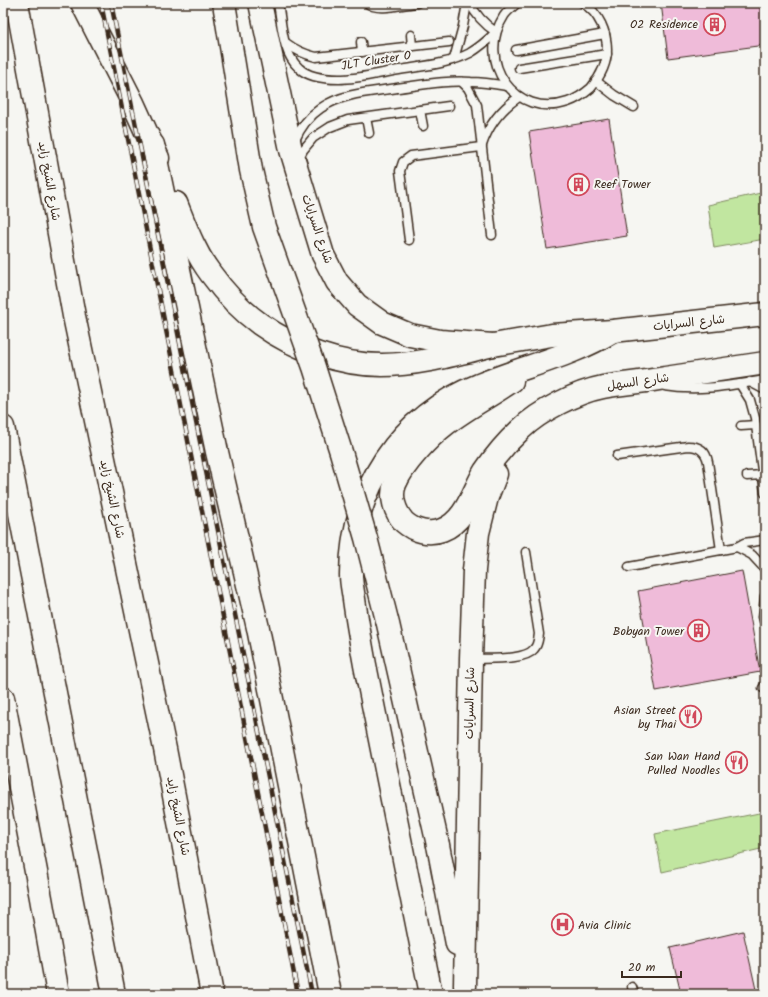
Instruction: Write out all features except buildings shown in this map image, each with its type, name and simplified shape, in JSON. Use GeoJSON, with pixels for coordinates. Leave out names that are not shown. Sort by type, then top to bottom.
{"type":"FeatureCollection","features":[{"type":"Feature","properties":{"kind":"main road","name":"شارع الشيخ زايد"},"geometry":{"type":"LineString","coordinates":[[17,3],[74,316],[165,749],[212,994]]}},
{"type":"Feature","properties":{"kind":"main road"},"geometry":{"type":"LineString","coordinates":[[82,3],[134,103],[153,146],[187,232],[198,254],[211,274],[242,309],[260,324],[300,346],[325,356],[349,363],[366,365],[417,362],[443,358],[493,345]]}},
{"type":"Feature","properties":{"kind":"main road","name":"شارع السرايات"},"geometry":{"type":"LineString","coordinates":[[224,3],[251,170],[264,227],[314,367],[366,538],[388,624],[438,845],[466,990]]}},
{"type":"Feature","properties":{"kind":"main road","name":"شارع السرايات"},"geometry":{"type":"LineString","coordinates":[[260,3],[293,157],[323,254],[337,282],[357,305],[382,323],[410,335],[440,341],[493,345],[552,335],[613,331],[765,314]]}},
{"type":"Feature","properties":{"kind":"main road"},"geometry":{"type":"LineString","coordinates":[[153,146],[217,452],[258,628],[330,994]]}},
{"type":"Feature","properties":{"kind":"main road","name":"شارع السرايات"},"geometry":{"type":"LineString","coordinates":[[431,994],[356,611],[351,576],[353,541],[361,507],[375,475],[394,446],[418,420],[447,400],[478,385],[560,357],[613,331]]}},
{"type":"Feature","properties":{"kind":"main road","name":"شارع السهل"},"geometry":{"type":"LineString","coordinates":[[520,429],[539,414],[569,398],[602,387],[765,363]]}},
{"type":"Feature","properties":{"kind":"main road"},"geometry":{"type":"LineString","coordinates":[[520,429],[498,453],[485,471],[468,504],[452,525],[441,530],[430,532],[418,531],[408,526],[400,517],[395,507],[393,496],[395,484],[416,453],[447,423],[491,396],[532,366]]}},
{"type":"Feature","properties":{"kind":"main road"},"geometry":{"type":"LineString","coordinates":[[3,426],[114,994]]}},
{"type":"Feature","properties":{"kind":"main road","name":"شارع السرايات"},"geometry":{"type":"LineString","coordinates":[[466,990],[471,659],[474,570],[478,533],[487,496],[502,462],[520,429]]}},
{"type":"Feature","properties":{"kind":"main road"},"geometry":{"type":"LineString","coordinates":[[3,698],[40,890],[58,994]]}},
{"type":"Feature","properties":{"kind":"lane","name":"JLT Cluster O"},"geometry":{"type":"LineString","coordinates":[[278,3],[286,43],[291,58],[300,70],[311,76],[323,78],[339,79],[358,77],[454,59],[475,50],[496,32]]}},
{"type":"Feature","properties":{"kind":"lane"},"geometry":{"type":"LineString","coordinates":[[367,3],[370,6],[379,8],[417,3]]}},
{"type":"Feature","properties":{"kind":"lane"},"geometry":{"type":"LineString","coordinates":[[454,59],[463,26],[467,3]]}},
{"type":"Feature","properties":{"kind":"lane"},"geometry":{"type":"LineString","coordinates":[[470,3],[477,16],[485,25],[496,32]]}},
{"type":"Feature","properties":{"kind":"lane","name":"JLT Cluster O"},"geometry":{"type":"LineString","coordinates":[[517,3],[504,15],[496,32],[493,51],[497,70],[507,86],[519,97],[532,103],[546,106],[561,104],[581,96],[587,92],[601,73],[607,54],[605,34],[595,14],[586,4]]}},
{"type":"Feature","properties":{"kind":"lane"},"geometry":{"type":"LineString","coordinates":[[516,50],[605,34]]}},
{"type":"Feature","properties":{"kind":"lane"},"geometry":{"type":"LineString","coordinates":[[411,35],[412,46]]}},
{"type":"Feature","properties":{"kind":"lane"},"geometry":{"type":"LineString","coordinates":[[362,42],[362,52]]}},
{"type":"Feature","properties":{"kind":"lane"},"geometry":{"type":"LineString","coordinates":[[286,43],[294,50],[305,55],[316,57],[449,42]]}},
{"type":"Feature","properties":{"kind":"lane"},"geometry":{"type":"LineString","coordinates":[[519,68],[607,54]]}},
{"type":"Feature","properties":{"kind":"lane"},"geometry":{"type":"LineString","coordinates":[[596,81],[614,95],[634,107]]}},
{"type":"Feature","properties":{"kind":"lane"},"geometry":{"type":"LineString","coordinates":[[462,82],[468,88],[477,105],[492,235]]}},
{"type":"Feature","properties":{"kind":"lane"},"geometry":{"type":"LineString","coordinates":[[293,157],[298,134],[307,120],[321,108],[338,99],[355,95],[431,84],[476,82],[507,86]]}},
{"type":"Feature","properties":{"kind":"lane"},"geometry":{"type":"LineString","coordinates":[[481,147],[490,126],[498,115],[519,97]]}},
{"type":"Feature","properties":{"kind":"lane"},"geometry":{"type":"LineString","coordinates":[[293,157],[303,150],[313,138],[330,127],[348,120],[449,106]]}},
{"type":"Feature","properties":{"kind":"lane"},"geometry":{"type":"LineString","coordinates":[[420,110],[423,126]]}},
{"type":"Feature","properties":{"kind":"lane"},"geometry":{"type":"LineString","coordinates":[[366,118],[369,133]]}},
{"type":"Feature","properties":{"kind":"lane"},"geometry":{"type":"LineString","coordinates":[[409,240],[400,171],[403,162],[411,156],[481,147]]}},
{"type":"Feature","properties":{"kind":"lane"},"geometry":{"type":"LineString","coordinates":[[647,381],[672,387],[699,388],[765,380]]}},
{"type":"Feature","properties":{"kind":"lane"},"geometry":{"type":"LineString","coordinates":[[750,382],[765,390]]}},
{"type":"Feature","properties":{"kind":"lane"},"geometry":{"type":"LineString","coordinates":[[740,384],[750,400],[756,425],[765,493]]}},
{"type":"Feature","properties":{"kind":"lane"},"geometry":{"type":"LineString","coordinates":[[741,426],[756,425]]}},
{"type":"Feature","properties":{"kind":"lane"},"geometry":{"type":"LineString","coordinates":[[617,456],[688,446],[699,448],[704,451],[707,456],[721,550]]}},
{"type":"Feature","properties":{"kind":"lane"},"geometry":{"type":"LineString","coordinates":[[747,476],[763,475]]}},
{"type":"Feature","properties":{"kind":"lane"},"geometry":{"type":"LineString","coordinates":[[629,567],[721,550],[736,547],[744,543],[765,540]]}},
{"type":"Feature","properties":{"kind":"lane"},"geometry":{"type":"LineString","coordinates":[[736,547],[752,555],[765,569]]}},
{"type":"Feature","properties":{"kind":"lane"},"geometry":{"type":"LineString","coordinates":[[471,659],[523,656],[534,650],[538,642],[539,634],[526,552]]}},
{"type":"Feature","properties":{"kind":"lane"},"geometry":{"type":"LineString","coordinates":[[765,596],[763,617],[765,625]]}},
{"type":"Feature","properties":{"kind":"green space"},"geometry":{"type":"Polygon","coordinates":[[[765,192],[765,239],[714,248],[708,205],[765,192]]]}},
{"type":"Feature","properties":{"kind":"green space"},"geometry":{"type":"Polygon","coordinates":[[[764,812],[765,848],[662,872],[655,834],[764,812]]]}},
{"type":"Feature","properties":{"kind":"railway"},"geometry":{"type":"LineString","coordinates":[[101,3],[298,994]]}},
{"type":"Feature","properties":{"kind":"railway"},"geometry":{"type":"LineString","coordinates":[[111,3],[312,994]]}},
{"type":"Feature","properties":{"kind":"place","name":"O2 Residence"},"geometry":{"type":"Point","coordinates":[714,24]}},
{"type":"Feature","properties":{"kind":"place","name":"Reef Tower"},"geometry":{"type":"Point","coordinates":[578,184]}},
{"type":"Feature","properties":{"kind":"place","name":"Bobyan Tower"},"geometry":{"type":"Point","coordinates":[699,631]}},
{"type":"Feature","properties":{"kind":"place","name":"Asian Street by Thai"},"geometry":{"type":"Point","coordinates":[691,717]}},
{"type":"Feature","properties":{"kind":"place","name":"San Wan Hand Pulled Noodles"},"geometry":{"type":"Point","coordinates":[736,763]}},
{"type":"Feature","properties":{"kind":"place","name":"Avia Clinic"},"geometry":{"type":"Point","coordinates":[562,925]}}]}
